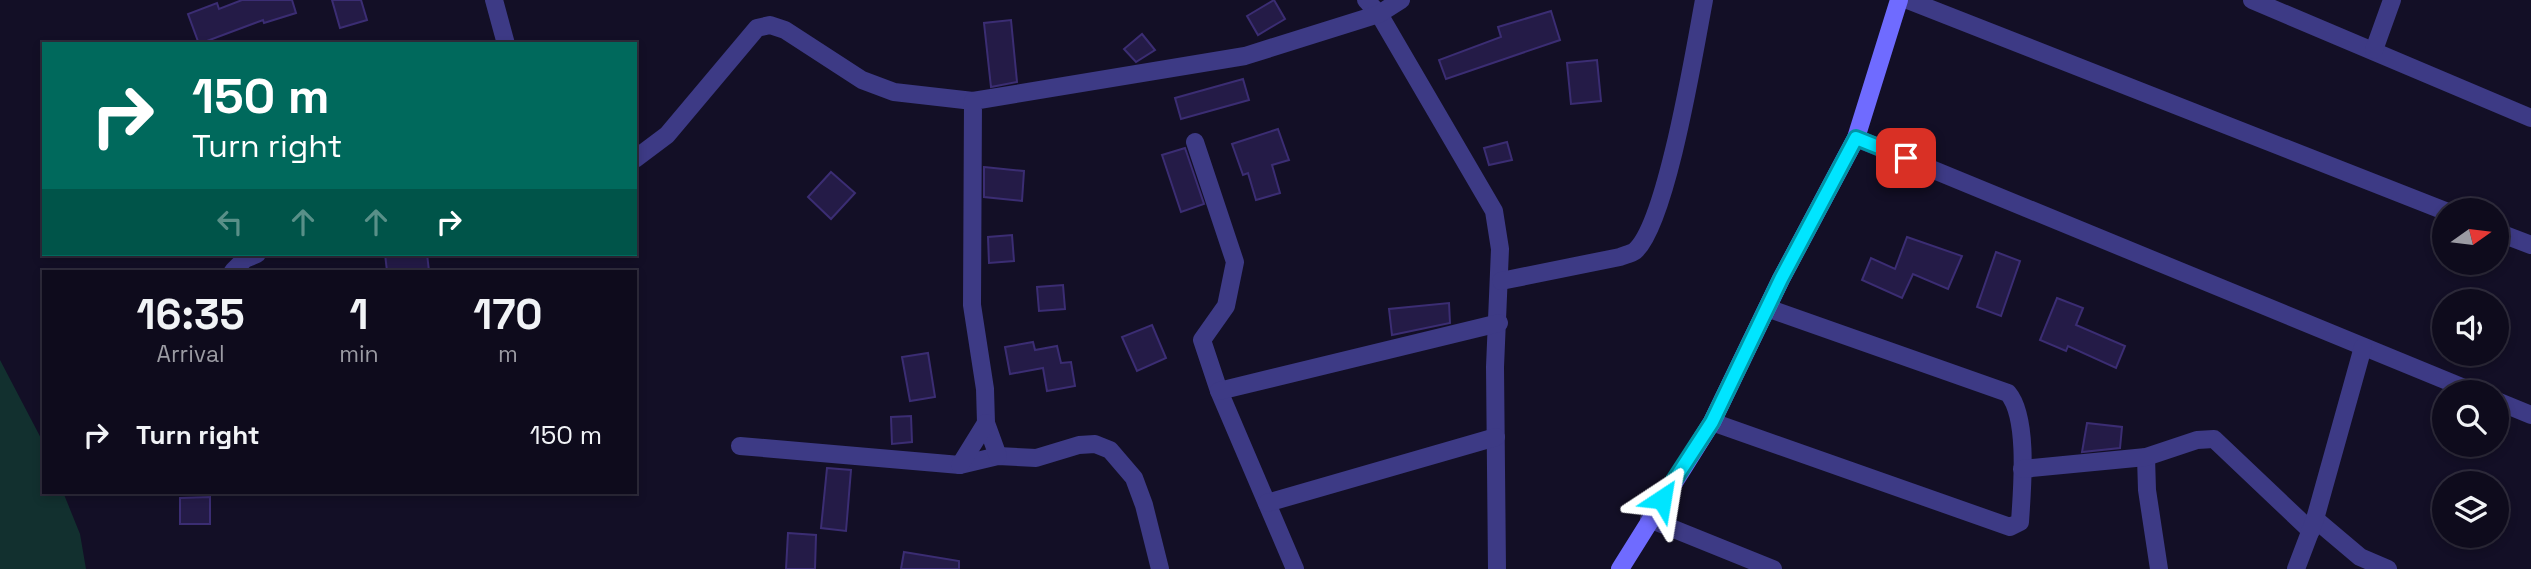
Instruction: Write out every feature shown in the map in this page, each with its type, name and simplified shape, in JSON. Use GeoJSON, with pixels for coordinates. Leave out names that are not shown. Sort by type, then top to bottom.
{"type":"FeatureCollection","features":[{"type":"Feature","properties":{"kind":"street"},"geometry":{"type":"LineString","coordinates":[[494,0],[505,42]]}},
{"type":"Feature","properties":{"kind":"street"},"geometry":{"type":"LineString","coordinates":[[1366,0],[1379,14],[1494,211],[1500,249],[1501,281],[1495,367],[1497,569]]}},
{"type":"Feature","properties":{"kind":"street"},"geometry":{"type":"LineString","coordinates":[[637,158],[667,135],[757,28],[770,25],[785,30],[862,80],[894,92],[973,101],[1245,56],[1379,14],[1401,0]]}},
{"type":"Feature","properties":{"kind":"street"},"geometry":{"type":"LineString","coordinates":[[1501,281],[1620,257],[1634,251],[1648,231],[1672,160],[1704,0]]}},
{"type":"Feature","properties":{"kind":"street"},"geometry":{"type":"LineString","coordinates":[[1620,569],[1712,422],[1767,308],[1856,138],[1899,0]]}},
{"type":"Feature","properties":{"kind":"street"},"geometry":{"type":"LineString","coordinates":[[1908,0],[2432,206]]}},
{"type":"Feature","properties":{"kind":"street"},"geometry":{"type":"LineString","coordinates":[[2252,0],[2531,118]]}},
{"type":"Feature","properties":{"kind":"street"},"geometry":{"type":"LineString","coordinates":[[2374,50],[2392,0]]}},
{"type":"Feature","properties":{"kind":"street"},"geometry":{"type":"LineString","coordinates":[[973,101],[972,305],[985,389],[986,423],[998,456]]}},
{"type":"Feature","properties":{"kind":"street"},"geometry":{"type":"LineString","coordinates":[[1856,138],[2444,380]]}},
{"type":"Feature","properties":{"kind":"street"},"geometry":{"type":"LineString","coordinates":[[1195,142],[1235,262],[1226,306],[1202,340],[1219,391],[1295,569]]}},
{"type":"Feature","properties":{"kind":"street"},"geometry":{"type":"LineString","coordinates":[[2510,237],[2531,245]]}},
{"type":"Feature","properties":{"kind":"street"},"geometry":{"type":"LineString","coordinates":[[234,270],[253,256]]}},
{"type":"Feature","properties":{"kind":"street"},"geometry":{"type":"LineString","coordinates":[[1712,422],[2010,527],[2020,522],[2022,469],[2017,407],[2008,393],[1767,308]]}},
{"type":"Feature","properties":{"kind":"street"},"geometry":{"type":"LineString","coordinates":[[1219,391],[1499,323]]}},
{"type":"Feature","properties":{"kind":"street"},"geometry":{"type":"LineString","coordinates":[[2296,569],[2313,525],[2363,347]]}},
{"type":"Feature","properties":{"kind":"street"},"geometry":{"type":"LineString","coordinates":[[2509,406],[2531,415]]}},
{"type":"Feature","properties":{"kind":"street"},"geometry":{"type":"LineString","coordinates":[[960,465],[986,423]]}},
{"type":"Feature","properties":{"kind":"street"},"geometry":{"type":"LineString","coordinates":[[1267,503],[1496,437]]}},
{"type":"Feature","properties":{"kind":"street"},"geometry":{"type":"LineString","coordinates":[[2022,469],[2147,457],[2197,440],[2214,439],[2313,525],[2360,557],[2388,569]]}},
{"type":"Feature","properties":{"kind":"street"},"geometry":{"type":"LineString","coordinates":[[740,446],[960,465],[998,456],[1036,458],[1079,445],[1095,444],[1110,450],[1133,478],[1144,505],[1160,569]]}},
{"type":"Feature","properties":{"kind":"street"},"geometry":{"type":"LineString","coordinates":[[2147,457],[2147,490],[2159,569]]}},
{"type":"Feature","properties":{"kind":"street"},"geometry":{"type":"LineString","coordinates":[[1649,519],[1773,569]]}},
{"type":"Feature","properties":{"kind":"green space"},"geometry":{"type":"Polygon","coordinates":[[[0,360],[42,440],[42,494],[64,494],[80,534],[86,569],[0,569],[0,360]]]}},
{"type":"Feature","properties":{"kind":"building"},"geometry":{"type":"Polygon","coordinates":[[[242,0],[292,0],[296,13],[264,23],[263,20],[198,42],[188,14],[217,3],[219,9],[242,0]]]}},
{"type":"Feature","properties":{"kind":"building"},"geometry":{"type":"Polygon","coordinates":[[[332,0],[361,0],[367,20],[340,28],[332,0]]]}},
{"type":"Feature","properties":{"kind":"building"},"geometry":{"type":"Polygon","coordinates":[[[1274,0],[1285,19],[1258,35],[1247,16],[1274,0]]]}},
{"type":"Feature","properties":{"kind":"building"},"geometry":{"type":"Polygon","coordinates":[[[1551,11],[1560,40],[1446,79],[1439,60],[1501,37],[1498,27],[1551,11]]]}},
{"type":"Feature","properties":{"kind":"building"},"geometry":{"type":"Polygon","coordinates":[[[1011,20],[1017,82],[991,87],[984,23],[1011,20]]]}},
{"type":"Feature","properties":{"kind":"building"},"geometry":{"type":"Polygon","coordinates":[[[1142,34],[1155,50],[1136,62],[1124,49],[1142,34]]]}},
{"type":"Feature","properties":{"kind":"building"},"geometry":{"type":"Polygon","coordinates":[[[1597,60],[1601,101],[1571,104],[1567,63],[1597,60]]]}},
{"type":"Feature","properties":{"kind":"building"},"geometry":{"type":"Polygon","coordinates":[[[1243,79],[1249,100],[1181,119],[1175,98],[1243,79]]]}},
{"type":"Feature","properties":{"kind":"building"},"geometry":{"type":"Polygon","coordinates":[[[1278,129],[1289,160],[1272,165],[1280,193],[1256,200],[1248,173],[1243,175],[1232,144],[1278,129]]]}},
{"type":"Feature","properties":{"kind":"building"},"geometry":{"type":"Polygon","coordinates":[[[1507,142],[1512,160],[1489,165],[1484,148],[1507,142]]]}},
{"type":"Feature","properties":{"kind":"building"},"geometry":{"type":"Polygon","coordinates":[[[1185,148],[1204,204],[1181,212],[1162,155],[1185,148]]]}},
{"type":"Feature","properties":{"kind":"building"},"geometry":{"type":"Polygon","coordinates":[[[984,167],[1024,171],[1022,201],[984,197],[984,167]]]}},
{"type":"Feature","properties":{"kind":"building"},"geometry":{"type":"Polygon","coordinates":[[[831,172],[855,193],[831,219],[808,197],[831,172]]]}},
{"type":"Feature","properties":{"kind":"building"},"geometry":{"type":"Polygon","coordinates":[[[1012,235],[1014,261],[989,263],[988,237],[1012,235]]]}},
{"type":"Feature","properties":{"kind":"building"},"geometry":{"type":"Polygon","coordinates":[[[1907,237],[1962,256],[1948,289],[1913,274],[1902,298],[1862,280],[1871,258],[1895,269],[1907,237]]]}},
{"type":"Feature","properties":{"kind":"building"},"geometry":{"type":"Polygon","coordinates":[[[1996,252],[2020,261],[2001,316],[1977,307],[1996,252]]]}},
{"type":"Feature","properties":{"kind":"building"},"geometry":{"type":"Polygon","coordinates":[[[385,256],[427,256],[429,270],[387,270],[385,256]]]}},
{"type":"Feature","properties":{"kind":"building"},"geometry":{"type":"Polygon","coordinates":[[[1063,285],[1065,309],[1039,311],[1037,287],[1063,285]]]}},
{"type":"Feature","properties":{"kind":"building"},"geometry":{"type":"Polygon","coordinates":[[[2057,298],[2083,308],[2076,325],[2125,346],[2116,368],[2068,346],[2066,351],[2040,340],[2057,298]]]}},
{"type":"Feature","properties":{"kind":"building"},"geometry":{"type":"Polygon","coordinates":[[[1449,303],[1450,323],[1392,335],[1389,309],[1449,303]]]}},
{"type":"Feature","properties":{"kind":"building"},"geometry":{"type":"Polygon","coordinates":[[[1152,325],[1166,358],[1137,371],[1122,337],[1152,325]]]}},
{"type":"Feature","properties":{"kind":"building"},"geometry":{"type":"Polygon","coordinates":[[[1033,342],[1035,350],[1057,346],[1061,363],[1071,362],[1075,386],[1047,391],[1043,368],[1010,374],[1005,347],[1033,342]]]}},
{"type":"Feature","properties":{"kind":"building"},"geometry":{"type":"Polygon","coordinates":[[[928,353],[935,397],[910,401],[902,357],[928,353]]]}},
{"type":"Feature","properties":{"kind":"building"},"geometry":{"type":"Polygon","coordinates":[[[911,416],[912,442],[892,444],[891,417],[911,416]]]}},
{"type":"Feature","properties":{"kind":"building"},"geometry":{"type":"Polygon","coordinates":[[[2087,423],[2122,427],[2120,448],[2082,452],[2087,423]]]}},
{"type":"Feature","properties":{"kind":"building"},"geometry":{"type":"Polygon","coordinates":[[[827,468],[851,470],[846,531],[821,528],[827,468]]]}},
{"type":"Feature","properties":{"kind":"building"},"geometry":{"type":"Polygon","coordinates":[[[210,497],[210,524],[180,524],[180,498],[210,497]]]}},
{"type":"Feature","properties":{"kind":"building"},"geometry":{"type":"Polygon","coordinates":[[[788,533],[816,535],[815,569],[786,569],[788,533]]]}},
{"type":"Feature","properties":{"kind":"building"},"geometry":{"type":"Polygon","coordinates":[[[904,552],[959,561],[959,569],[901,569],[904,552]]]}},
{"type":"Feature","properties":{"kind":"route"},"geometry":{"type":"LineString","coordinates":[[1662,499],[1712,422],[1781,279],[1856,138],[1906,158]]}}]}
